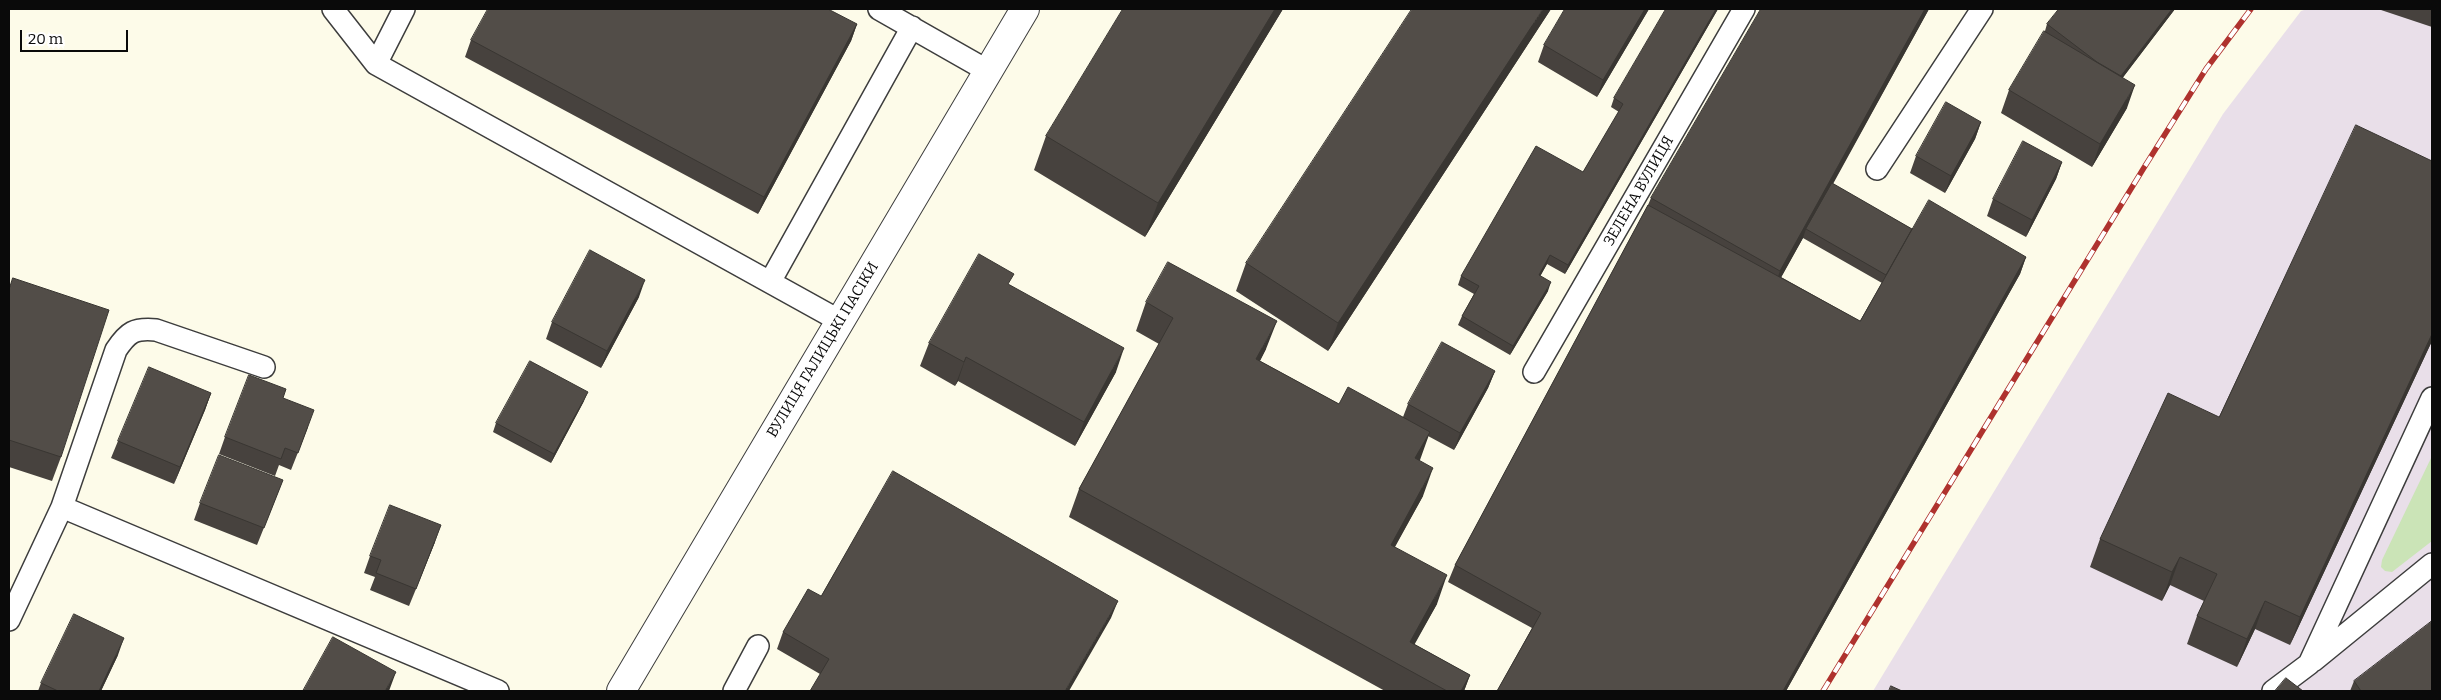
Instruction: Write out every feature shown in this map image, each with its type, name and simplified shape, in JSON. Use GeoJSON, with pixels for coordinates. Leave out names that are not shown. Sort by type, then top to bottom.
{"type":"FeatureCollection","features":[{"type":"Feature","properties":{"kind":"street","name":"ВУЛИЦЯ ГАЛИЦЬКІ ПАСІКИ"},"geometry":{"type":"LineString","coordinates":[[621,691],[1025,9]]}},
{"type":"Feature","properties":{"kind":"lane"},"geometry":{"type":"LineString","coordinates":[[333,9],[376,64],[840,321]]}},
{"type":"Feature","properties":{"kind":"lane"},"geometry":{"type":"LineString","coordinates":[[376,64],[404,9]]}},
{"type":"Feature","properties":{"kind":"lane"},"geometry":{"type":"LineString","coordinates":[[879,9],[988,70]]}},
{"type":"Feature","properties":{"kind":"lane","name":"ЗЕЛЕНА ВУЛИЦЯ"},"geometry":{"type":"LineString","coordinates":[[1534,372],[1744,9]]}},
{"type":"Feature","properties":{"kind":"lane"},"geometry":{"type":"LineString","coordinates":[[1877,169],[1982,9]]}},
{"type":"Feature","properties":{"kind":"lane"},"geometry":{"type":"LineString","coordinates":[[770,282],[912,27]]}},
{"type":"Feature","properties":{"kind":"lane"},"geometry":{"type":"LineString","coordinates":[[9,620],[62,507],[116,350],[125,336],[140,329],[156,330],[264,366]]}},
{"type":"Feature","properties":{"kind":"lane"},"geometry":{"type":"LineString","coordinates":[[2309,664],[2432,398]]}},
{"type":"Feature","properties":{"kind":"lane"},"geometry":{"type":"LineString","coordinates":[[62,507],[498,691]]}},
{"type":"Feature","properties":{"kind":"lane"},"geometry":{"type":"LineString","coordinates":[[2273,691],[2432,564]]}},
{"type":"Feature","properties":{"kind":"lane"},"geometry":{"type":"LineString","coordinates":[[734,691],[758,646]]}},
{"type":"Feature","properties":{"kind":"shaded area"},"geometry":{"type":"Polygon","coordinates":[[[2307,9],[2432,9],[2432,691],[1873,691],[2223,114],[2301,11],[2307,9]]]}},
{"type":"Feature","properties":{"kind":"green space"},"geometry":{"type":"Polygon","coordinates":[[[2432,456],[2432,541],[2392,572],[2385,571],[2381,567],[2382,560],[2432,456]]]}},
{"type":"Feature","properties":{"kind":"building"},"geometry":{"type":"Polygon","coordinates":[[[488,9],[828,9],[857,24],[764,197],[471,40],[488,9]]]}},
{"type":"Feature","properties":{"kind":"building"},"geometry":{"type":"Polygon","coordinates":[[[1123,9],[1275,9],[1158,203],[1046,136],[1123,9]]]}},
{"type":"Feature","properties":{"kind":"building"},"geometry":{"type":"Polygon","coordinates":[[[1412,9],[1543,9],[1338,323],[1246,263],[1412,9]]]}},
{"type":"Feature","properties":{"kind":"building"},"geometry":{"type":"Polygon","coordinates":[[[1565,9],[1645,9],[1603,80],[1544,45],[1565,9]]]}},
{"type":"Feature","properties":{"kind":"building"},"geometry":{"type":"Polygon","coordinates":[[[1666,9],[1716,9],[1568,265],[1550,255],[1539,275],[1551,282],[1513,346],[1462,316],[1479,286],[1461,276],[1536,146],[1583,172],[1623,104],[1614,98],[1666,9]]]}},
{"type":"Feature","properties":{"kind":"building"},"geometry":{"type":"Polygon","coordinates":[[[1761,9],[1925,9],[1780,271],[1651,198],[1761,9]]]}},
{"type":"Feature","properties":{"kind":"building"},"geometry":{"type":"Polygon","coordinates":[[[2059,9],[2172,9],[2121,76],[2097,62],[2047,24],[2059,9]]]}},
{"type":"Feature","properties":{"kind":"building"},"geometry":{"type":"Polygon","coordinates":[[[2044,31],[2135,85],[2100,144],[2009,90],[2044,31]]]}},
{"type":"Feature","properties":{"kind":"building"},"geometry":{"type":"Polygon","coordinates":[[[1946,102],[1981,122],[1951,176],[1916,156],[1946,102]]]}},
{"type":"Feature","properties":{"kind":"building"},"geometry":{"type":"Polygon","coordinates":[[[2356,125],[2432,161],[2432,334],[2300,617],[2265,601],[2247,639],[2197,616],[2217,574],[2180,557],[2172,572],[2100,539],[2168,393],[2219,417],[2356,125]]]}},
{"type":"Feature","properties":{"kind":"building"},"geometry":{"type":"Polygon","coordinates":[[[2023,141],[2062,162],[2032,220],[1993,199],[2023,141]]]}},
{"type":"Feature","properties":{"kind":"building"},"geometry":{"type":"Polygon","coordinates":[[[1832,183],[1912,229],[1886,275],[1806,229],[1832,183]]]}},
{"type":"Feature","properties":{"kind":"building"},"geometry":{"type":"Polygon","coordinates":[[[1929,200],[2026,257],[1783,691],[1497,691],[1541,613],[1455,565],[1648,205],[1860,321],[1929,200]]]}},
{"type":"Feature","properties":{"kind":"building"},"geometry":{"type":"Polygon","coordinates":[[[590,250],[645,280],[607,351],[552,322],[590,250]]]}},
{"type":"Feature","properties":{"kind":"building"},"geometry":{"type":"Polygon","coordinates":[[[979,254],[1014,274],[1008,284],[1124,348],[1084,422],[966,357],[964,362],[929,343],[979,254]]]}},
{"type":"Feature","properties":{"kind":"building"},"geometry":{"type":"Polygon","coordinates":[[[1168,262],[1277,321],[1256,359],[1339,404],[1348,387],[1430,432],[1415,458],[1433,468],[1391,545],[1447,575],[1410,642],[1470,675],[1461,691],[1447,691],[1079,489],[1173,318],[1146,302],[1168,262]]]}},
{"type":"Feature","properties":{"kind":"building"},"geometry":{"type":"Polygon","coordinates":[[[13,278],[109,310],[61,457],[9,440],[9,290],[13,278]]]}},
{"type":"Feature","properties":{"kind":"building"},"geometry":{"type":"Polygon","coordinates":[[[1442,342],[1495,371],[1460,433],[1408,404],[1442,342]]]}},
{"type":"Feature","properties":{"kind":"building"},"geometry":{"type":"Polygon","coordinates":[[[530,361],[588,392],[554,454],[496,423],[530,361]]]}},
{"type":"Feature","properties":{"kind":"building"},"geometry":{"type":"Polygon","coordinates":[[[149,367],[211,393],[180,467],[118,441],[149,367]]]}},
{"type":"Feature","properties":{"kind":"building"},"geometry":{"type":"Polygon","coordinates":[[[249,375],[286,389],[283,398],[314,410],[298,453],[285,448],[281,459],[225,437],[249,375]]]}},
{"type":"Feature","properties":{"kind":"building"},"geometry":{"type":"Polygon","coordinates":[[[219,455],[283,480],[264,528],[200,503],[219,455]]]}},
{"type":"Feature","properties":{"kind":"building"},"geometry":{"type":"Polygon","coordinates":[[[893,471],[1118,601],[1065,691],[810,691],[829,659],[783,632],[808,589],[821,596],[893,471]]]}},
{"type":"Feature","properties":{"kind":"building"},"geometry":{"type":"Polygon","coordinates":[[[390,505],[441,525],[416,589],[376,573],[381,560],[370,556],[390,505]]]}},
{"type":"Feature","properties":{"kind":"building"},"geometry":{"type":"Polygon","coordinates":[[[74,614],[124,638],[99,691],[58,691],[41,683],[74,614]]]}},
{"type":"Feature","properties":{"kind":"building"},"geometry":{"type":"Polygon","coordinates":[[[2432,621],[2432,691],[2361,691],[2354,681],[2432,621]]]}},
{"type":"Feature","properties":{"kind":"building"},"geometry":{"type":"Polygon","coordinates":[[[333,637],[396,672],[385,691],[303,691],[333,637]]]}},
{"type":"Feature","properties":{"kind":"building"},"geometry":{"type":"Polygon","coordinates":[[[2286,678],[2303,691],[2275,691],[2286,678]]]}},
{"type":"Feature","properties":{"kind":"building"},"geometry":{"type":"Polygon","coordinates":[[[1891,686],[1902,691],[1889,691],[1891,686]]]}},
{"type":"Feature","properties":{"kind":"railway"},"geometry":{"type":"LineString","coordinates":[[1823,691],[2145,166],[2206,69],[2251,9]]}}]}
